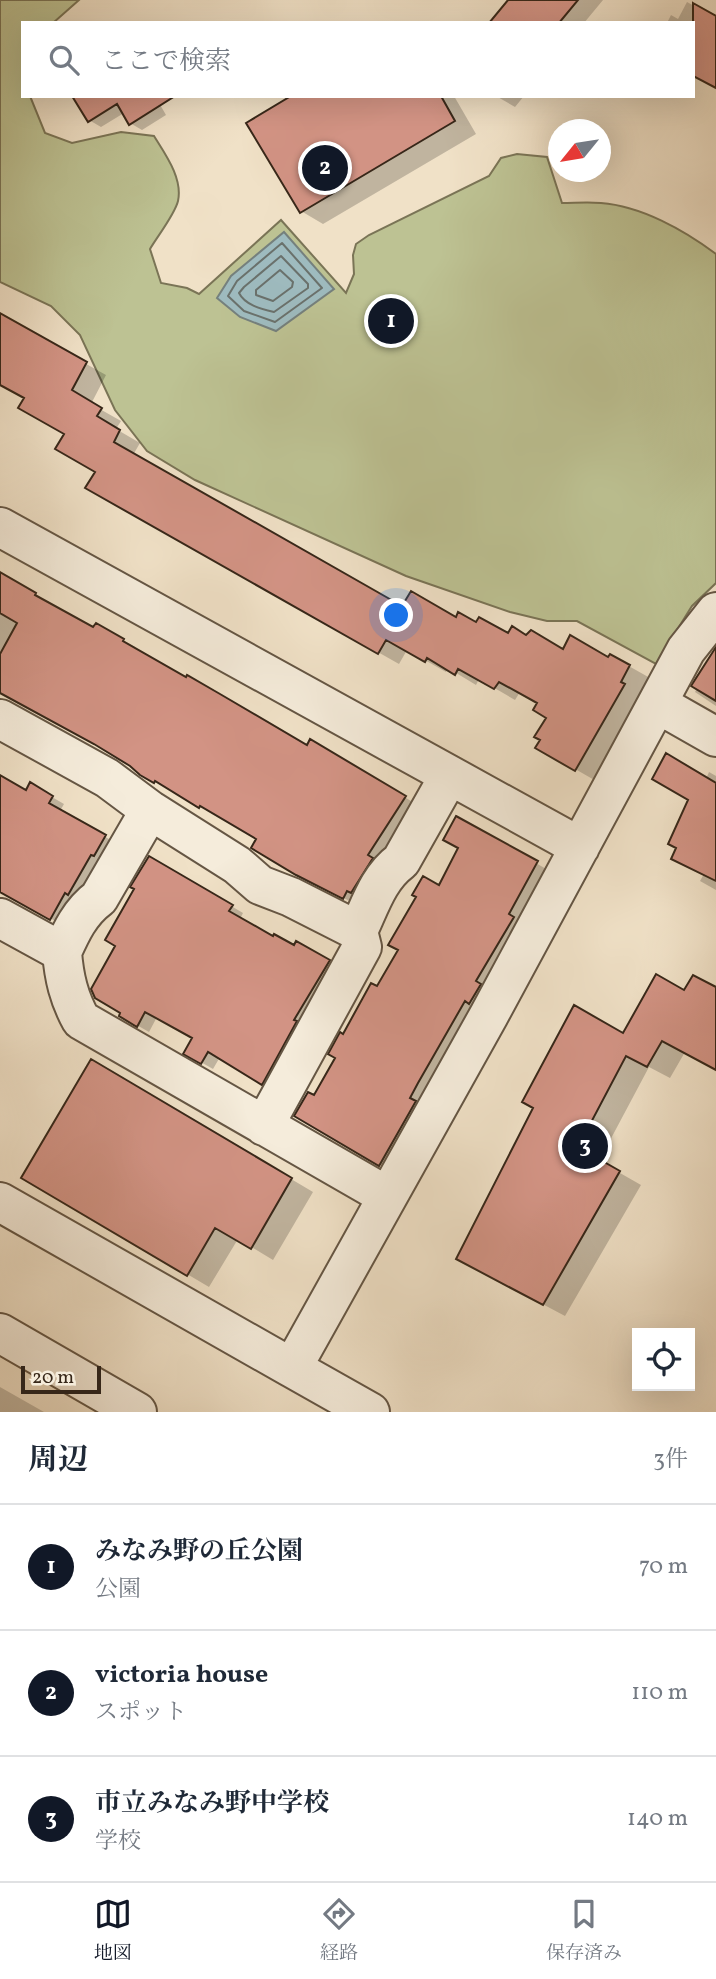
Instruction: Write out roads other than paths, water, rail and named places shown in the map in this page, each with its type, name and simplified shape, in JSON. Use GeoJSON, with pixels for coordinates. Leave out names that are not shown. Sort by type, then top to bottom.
{"type":"FeatureCollection","features":[{"type":"Feature","properties":{"kind":"street"},"geometry":{"type":"LineString","coordinates":[[0,527],[580,847]]}},
{"type":"Feature","properties":{"kind":"street"},"geometry":{"type":"LineString","coordinates":[[292,1368],[686,650],[716,612]]}},
{"type":"Feature","properties":{"kind":"street"},"geometry":{"type":"LineString","coordinates":[[658,704],[716,737]]}},
{"type":"Feature","properties":{"kind":"street"},"geometry":{"type":"LineString","coordinates":[[0,719],[107,778],[150,810],[237,865],[260,885],[291,897],[358,931]]}},
{"type":"Feature","properties":{"kind":"street"},"geometry":{"type":"LineString","coordinates":[[264,1126],[362,947],[358,931],[378,886],[389,870],[401,861],[450,776]]}},
{"type":"Feature","properties":{"kind":"street"},"geometry":{"type":"LineString","coordinates":[[150,810],[99,898],[89,906],[74,927],[62,953],[64,977],[71,1001],[81,1020],[387,1196]]}},
{"type":"Feature","properties":{"kind":"street"},"geometry":{"type":"LineString","coordinates":[[0,918],[62,953]]}},
{"type":"Feature","properties":{"kind":"street"},"geometry":{"type":"LineString","coordinates":[[0,1202],[370,1412]]}},
{"type":"Feature","properties":{"kind":"street"},"geometry":{"type":"LineString","coordinates":[[0,1333],[137,1412]]}},
{"type":"Feature","properties":{"kind":"water"},"geometry":{"type":"Polygon","coordinates":[[[284,232],[334,289],[276,331],[240,317],[217,298],[231,276],[284,232]]]}},
{"type":"Feature","properties":{"kind":"place","name":"victoria house"},"geometry":{"type":"Point","coordinates":[325,168]}},
{"type":"Feature","properties":{"kind":"place","name":"みなみ野の丘公園"},"geometry":{"type":"Point","coordinates":[391,321]}},
{"type":"Feature","properties":{"kind":"place","name":"市立みなみ野中学校"},"geometry":{"type":"Point","coordinates":[585,1146]}}]}
